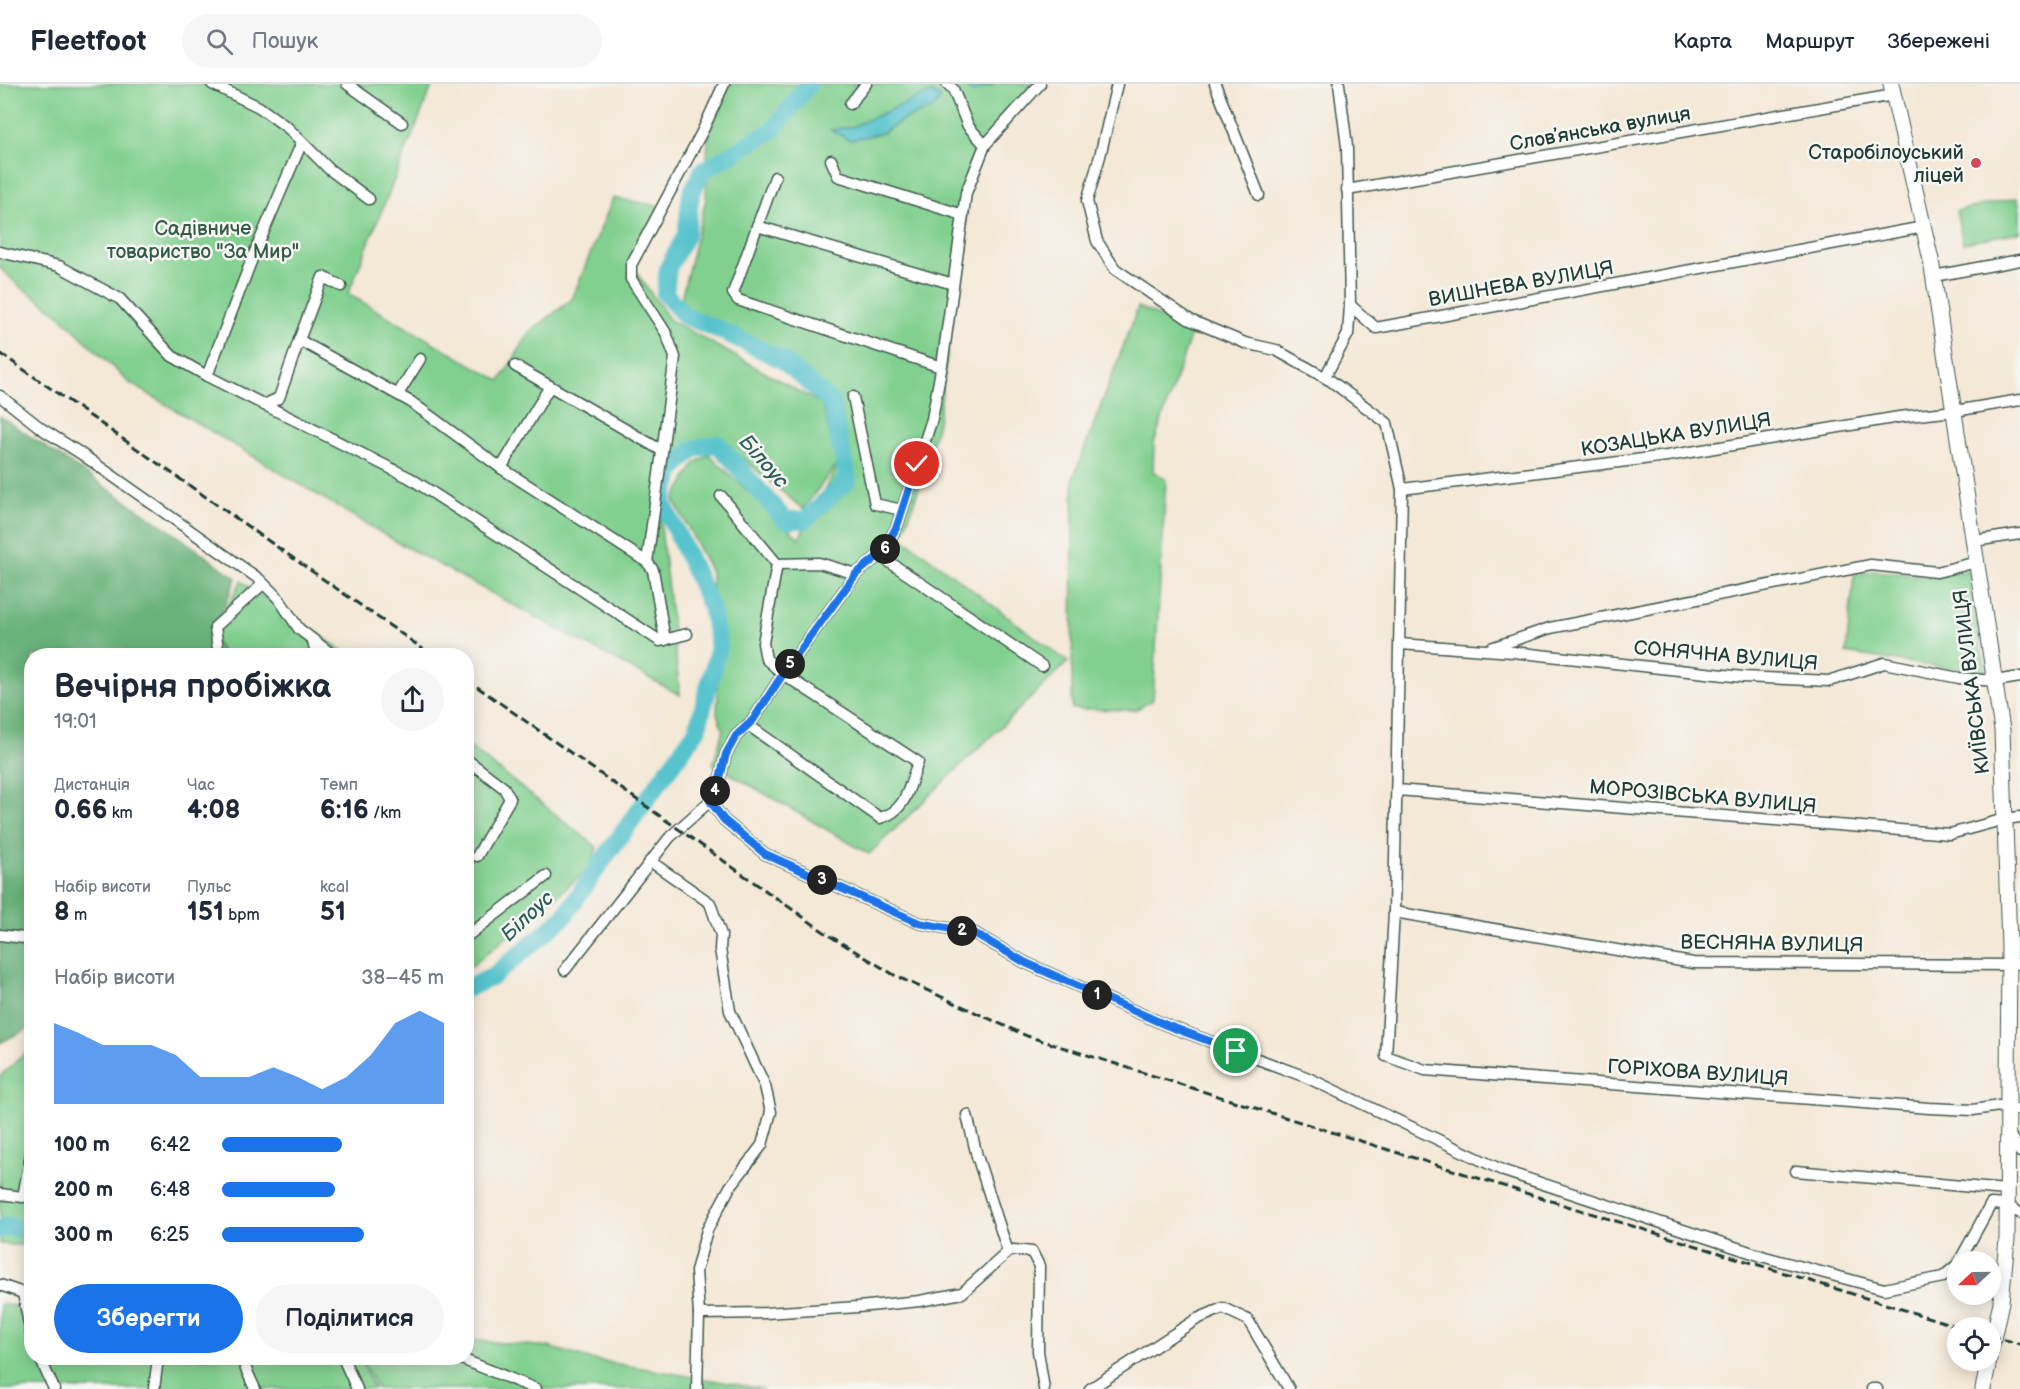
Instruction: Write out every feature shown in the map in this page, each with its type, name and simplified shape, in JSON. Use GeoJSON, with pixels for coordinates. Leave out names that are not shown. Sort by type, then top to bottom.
{"type":"FeatureCollection","features":[{"type":"Feature","properties":{"kind":"main road","name":"КИЇВСЬКА ВУЛИЦЯ"},"geometry":{"type":"LineString","coordinates":[[1892,90],[1934,276],[1995,681],[2012,818],[2014,1110],[2007,1129],[2007,1239],[1998,1317]]}},
{"type":"Feature","properties":{"kind":"main road"},"geometry":{"type":"LineString","coordinates":[[1983,1389],[1987,1371]]}},
{"type":"Feature","properties":{"kind":"street"},"geometry":{"type":"LineString","coordinates":[[213,84],[259,107],[288,128],[329,170],[369,199]]}},
{"type":"Feature","properties":{"kind":"street"},"geometry":{"type":"LineString","coordinates":[[347,84],[402,123]]}},
{"type":"Feature","properties":{"kind":"street"},"geometry":{"type":"LineString","coordinates":[[647,562],[675,357],[666,333],[631,279],[631,265],[703,130],[724,84]]}},
{"type":"Feature","properties":{"kind":"street"},"geometry":{"type":"LineString","coordinates":[[850,104],[866,84]]}},
{"type":"Feature","properties":{"kind":"street"},"geometry":{"type":"LineString","coordinates":[[947,84],[953,89],[968,126],[985,145]]}},
{"type":"Feature","properties":{"kind":"street"},"geometry":{"type":"LineString","coordinates":[[565,970],[670,837],[710,801],[720,778],[726,754],[736,736],[753,720],[783,674],[856,574],[883,552],[897,526],[932,418],[966,193],[985,145],[1040,84]]}},
{"type":"Feature","properties":{"kind":"street"},"geometry":{"type":"LineString","coordinates":[[1117,84],[1087,201],[1097,242],[1115,269],[1190,320],[1245,343],[1276,350],[1325,377],[1387,423],[1402,489],[1394,912]]}},
{"type":"Feature","properties":{"kind":"street"},"geometry":{"type":"LineString","coordinates":[[1215,84],[1259,195]]}},
{"type":"Feature","properties":{"kind":"street"},"geometry":{"type":"LineString","coordinates":[[1325,377],[1348,334],[1350,305],[1347,147],[1340,84]]}},
{"type":"Feature","properties":{"kind":"street","name":"Словʼянська вулиця"},"geometry":{"type":"LineString","coordinates":[[1347,189],[1892,90]]}},
{"type":"Feature","properties":{"kind":"street"},"geometry":{"type":"LineString","coordinates":[[207,376],[252,259],[302,142]]}},
{"type":"Feature","properties":{"kind":"street"},"geometry":{"type":"LineString","coordinates":[[831,160],[838,177],[963,214]]}},
{"type":"Feature","properties":{"kind":"street"},"geometry":{"type":"LineString","coordinates":[[775,177],[733,293],[738,300],[941,367]]}},
{"type":"Feature","properties":{"kind":"street"},"geometry":{"type":"LineString","coordinates":[[757,226],[953,284]]}},
{"type":"Feature","properties":{"kind":"street","name":"ВИШНЕВА ВУЛИЦЯ"},"geometry":{"type":"LineString","coordinates":[[1350,305],[1376,328],[1924,227]]}},
{"type":"Feature","properties":{"kind":"street"},"geometry":{"type":"LineString","coordinates":[[0,252],[59,267],[120,299],[172,356],[207,376],[410,478],[660,641],[687,634]]}},
{"type":"Feature","properties":{"kind":"street"},"geometry":{"type":"LineString","coordinates":[[1934,276],[2020,260]]}},
{"type":"Feature","properties":{"kind":"street"},"geometry":{"type":"LineString","coordinates":[[264,405],[279,398],[323,277],[341,286]]}},
{"type":"Feature","properties":{"kind":"street"},"geometry":{"type":"LineString","coordinates":[[299,340],[411,402],[501,468],[647,562],[653,570],[665,640]]}},
{"type":"Feature","properties":{"kind":"street"},"geometry":{"type":"LineString","coordinates":[[398,394],[420,359]]}},
{"type":"Feature","properties":{"kind":"street"},"geometry":{"type":"LineString","coordinates":[[514,366],[661,450]]}},
{"type":"Feature","properties":{"kind":"street"},"geometry":{"type":"LineString","coordinates":[[501,468],[550,386]]}},
{"type":"Feature","properties":{"kind":"street"},"geometry":{"type":"LineString","coordinates":[[0,396],[42,429],[90,459],[263,584],[279,599],[299,629],[324,648]]}},
{"type":"Feature","properties":{"kind":"street"},"geometry":{"type":"LineString","coordinates":[[853,396],[875,504],[902,510]]}},
{"type":"Feature","properties":{"kind":"street","name":"КОЗАЦЬКА ВУЛИЦЯ"},"geometry":{"type":"LineString","coordinates":[[1402,489],[1667,456],[1899,417],[2020,400]]}},
{"type":"Feature","properties":{"kind":"street"},"geometry":{"type":"LineString","coordinates":[[721,496],[777,564],[763,643],[766,659],[783,674],[918,762],[900,807],[891,815],[880,818],[748,726]]}},
{"type":"Feature","properties":{"kind":"street"},"geometry":{"type":"LineString","coordinates":[[1974,541],[2020,534]]}},
{"type":"Feature","properties":{"kind":"street"},"geometry":{"type":"LineString","coordinates":[[879,555],[1042,666]]}},
{"type":"Feature","properties":{"kind":"street","name":"СОНЯЧНА ВУЛИЦЯ"},"geometry":{"type":"LineString","coordinates":[[1486,650],[1550,628],[1871,565],[1937,572],[1977,562]]}},
{"type":"Feature","properties":{"kind":"street"},"geometry":{"type":"LineString","coordinates":[[777,564],[819,563],[856,574]]}},
{"type":"Feature","properties":{"kind":"street"},"geometry":{"type":"LineString","coordinates":[[218,648],[215,627],[263,584]]}},
{"type":"Feature","properties":{"kind":"street"},"geometry":{"type":"LineString","coordinates":[[313,640],[314,648]]}},
{"type":"Feature","properties":{"kind":"street","name":"СОНЯЧНА ВУЛИЦЯ"},"geometry":{"type":"LineString","coordinates":[[1400,644],[1486,650],[1743,677],[1829,681],[1884,663],[1959,678],[1995,681],[2020,677]]}},
{"type":"Feature","properties":{"kind":"street"},"geometry":{"type":"LineString","coordinates":[[474,765],[504,788],[510,799],[477,856]]}},
{"type":"Feature","properties":{"kind":"street","name":"МОРОЗІВСЬКА ВУЛИЦЯ"},"geometry":{"type":"LineString","coordinates":[[1397,790],[1950,834],[2012,818]]}},
{"type":"Feature","properties":{"kind":"street"},"geometry":{"type":"LineString","coordinates":[[710,801],[724,820],[765,854],[919,923],[974,933],[1026,963],[1166,1025],[1306,1077],[1504,1171],[1765,1257],[1884,1289],[1943,1277],[1947,1273]]}},
{"type":"Feature","properties":{"kind":"street"},"geometry":{"type":"LineString","coordinates":[[651,861],[710,903],[721,935],[720,949],[730,1011],[765,1086],[771,1112],[762,1145],[730,1186],[707,1230],[696,1271],[699,1314],[697,1389]]}},
{"type":"Feature","properties":{"kind":"street"},"geometry":{"type":"LineString","coordinates":[[474,931],[546,876]]}},
{"type":"Feature","properties":{"kind":"street","name":"ВЕСНЯНА ВУЛИЦЯ"},"geometry":{"type":"LineString","coordinates":[[1394,912],[1694,963],[2014,964]]}},
{"type":"Feature","properties":{"kind":"street","name":"ГОРІХОВА ВУЛИЦЯ"},"geometry":{"type":"LineString","coordinates":[[1394,912],[1386,1056],[1425,1070],[1929,1108],[1973,1110],[1999,1106],[2014,1110]]}},
{"type":"Feature","properties":{"kind":"street"},"geometry":{"type":"LineString","coordinates":[[0,935],[24,938]]}},
{"type":"Feature","properties":{"kind":"street"},"geometry":{"type":"LineString","coordinates":[[967,1115],[977,1156],[1008,1252]]}},
{"type":"Feature","properties":{"kind":"street"},"geometry":{"type":"LineString","coordinates":[[2007,1129],[2020,1152]]}},
{"type":"Feature","properties":{"kind":"street"},"geometry":{"type":"LineString","coordinates":[[1796,1171],[2006,1198],[2020,1213]]}},
{"type":"Feature","properties":{"kind":"street"},"geometry":{"type":"LineString","coordinates":[[0,1194],[23,1197],[24,1192]]}},
{"type":"Feature","properties":{"kind":"street"},"geometry":{"type":"LineString","coordinates":[[1965,1251],[1991,1204],[2006,1198]]}},
{"type":"Feature","properties":{"kind":"street"},"geometry":{"type":"LineString","coordinates":[[699,1314],[765,1313],[920,1301],[962,1293],[1008,1252],[1014,1250],[1032,1252],[1039,1266],[1038,1351],[1044,1389]]}},
{"type":"Feature","properties":{"kind":"street"},"geometry":{"type":"LineString","coordinates":[[0,1286],[24,1292]]}},
{"type":"Feature","properties":{"kind":"street"},"geometry":{"type":"LineString","coordinates":[[1090,1389],[1197,1319],[1223,1308],[1248,1320],[1289,1389]]}},
{"type":"Feature","properties":{"kind":"street"},"geometry":{"type":"LineString","coordinates":[[474,1364],[536,1389]]}},
{"type":"Feature","properties":{"kind":"street"},"geometry":{"type":"LineString","coordinates":[[43,1365],[54,1389]]}},
{"type":"Feature","properties":{"kind":"street"},"geometry":{"type":"LineString","coordinates":[[153,1389],[157,1365]]}},
{"type":"Feature","properties":{"kind":"street"},"geometry":{"type":"LineString","coordinates":[[244,1365],[255,1389]]}},
{"type":"Feature","properties":{"kind":"street"},"geometry":{"type":"LineString","coordinates":[[346,1365],[357,1389]]}},
{"type":"Feature","properties":{"kind":"street"},"geometry":{"type":"LineString","coordinates":[[1872,1389],[1877,1389]]}},
{"type":"Feature","properties":{"kind":"green space","name":"Садівниче товариство \"За Мир\""},"geometry":{"type":"Polygon","coordinates":[[[0,84],[433,84],[348,294],[500,381],[530,332],[572,299],[613,198],[661,206],[631,265],[670,320],[822,404],[837,464],[803,509],[716,436],[669,457],[658,501],[680,695],[397,542],[128,382],[55,311],[19,286],[0,268],[0,84]]]}},
{"type":"Feature","properties":{"kind":"green space"},"geometry":{"type":"Polygon","coordinates":[[[729,84],[1036,84],[972,167],[938,423],[902,537],[1068,662],[869,854],[713,764],[723,730],[717,714],[718,695],[711,572],[674,500],[695,463],[709,455],[799,538],[846,449],[837,409],[821,383],[741,338],[679,307],[706,199],[708,130],[729,84]]]}},
{"type":"Feature","properties":{"kind":"green space"},"geometry":{"type":"Polygon","coordinates":[[[2018,198],[2020,232],[1963,243],[1956,211],[2018,198]]]}},
{"type":"Feature","properties":{"kind":"green space"},"geometry":{"type":"Polygon","coordinates":[[[1138,307],[1192,331],[1154,443],[1153,471],[1166,480],[1153,700],[1135,710],[1072,709],[1073,479],[1138,307]]]}},
{"type":"Feature","properties":{"kind":"green space"},"geometry":{"type":"Polygon","coordinates":[[[0,416],[174,533],[236,578],[212,636],[220,648],[24,648],[24,1031],[0,1043],[0,416]]]}},
{"type":"Feature","properties":{"kind":"green space"},"geometry":{"type":"Polygon","coordinates":[[[1968,570],[1986,672],[1846,653],[1854,575],[1874,571],[1935,577],[1968,570]]]}},
{"type":"Feature","properties":{"kind":"green space"},"geometry":{"type":"Polygon","coordinates":[[[241,581],[339,648],[213,648],[212,636],[241,581]]]}},
{"type":"Feature","properties":{"kind":"green space"},"geometry":{"type":"Polygon","coordinates":[[[474,750],[597,847],[590,868],[474,964],[474,750]]]}},
{"type":"Feature","properties":{"kind":"green space"},"geometry":{"type":"Polygon","coordinates":[[[24,1054],[24,1246],[0,1244],[0,1076],[24,1054]]]}},
{"type":"Feature","properties":{"kind":"green space"},"geometry":{"type":"Polygon","coordinates":[[[0,1304],[24,1307],[24,1365],[363,1365],[374,1389],[0,1389],[0,1304]]]}},
{"type":"Feature","properties":{"kind":"green space"},"geometry":{"type":"Polygon","coordinates":[[[474,1341],[549,1347],[589,1359],[764,1389],[377,1389],[365,1365],[474,1365],[474,1341]]]}},
{"type":"Feature","properties":{"kind":"water"},"geometry":{"type":"Polygon","coordinates":[[[962,84],[994,84],[973,92],[962,84]]]}},
{"type":"Feature","properties":{"kind":"water"},"geometry":{"type":"Polygon","coordinates":[[[931,92],[941,98],[934,108],[903,120],[882,133],[850,140],[831,130],[851,127],[931,92]]]}},
{"type":"Feature","properties":{"kind":"waterway","name":"Білоус"},"geometry":{"type":"LineString","coordinates":[[474,985],[492,977],[563,918],[697,730],[719,647],[711,607],[662,501],[673,469],[693,449],[718,444],[785,520],[805,520],[848,480],[831,402],[782,360],[685,316],[665,294],[668,268],[686,235],[691,194],[702,171],[773,130],[809,84]]}},
{"type":"Feature","properties":{"kind":"waterway","name":"Білоус"},"geometry":{"type":"LineString","coordinates":[[0,1229],[9,1226],[24,1230]]}},
{"type":"Feature","properties":{"kind":"railway"},"geometry":{"type":"LineString","coordinates":[[0,353],[422,648]]}},
{"type":"Feature","properties":{"kind":"railway"},"geometry":{"type":"LineString","coordinates":[[474,685],[830,936],[896,976],[1027,1036],[1947,1323]]}},
{"type":"Feature","properties":{"kind":"railway"},"geometry":{"type":"LineString","coordinates":[[2001,1339],[2020,1344]]}},
{"type":"Feature","properties":{"kind":"place","name":"Старобілоуський ліцей"},"geometry":{"type":"Point","coordinates":[1976,163]}},
{"type":"Feature","properties":{"kind":"route"},"geometry":{"type":"LineString","coordinates":[[917,464],[897,526],[883,552],[856,574],[783,674],[753,720],[736,736],[726,754],[720,778],[710,801],[724,820],[765,854],[919,923],[974,933],[1026,963],[1166,1025],[1236,1051]]}}]}
